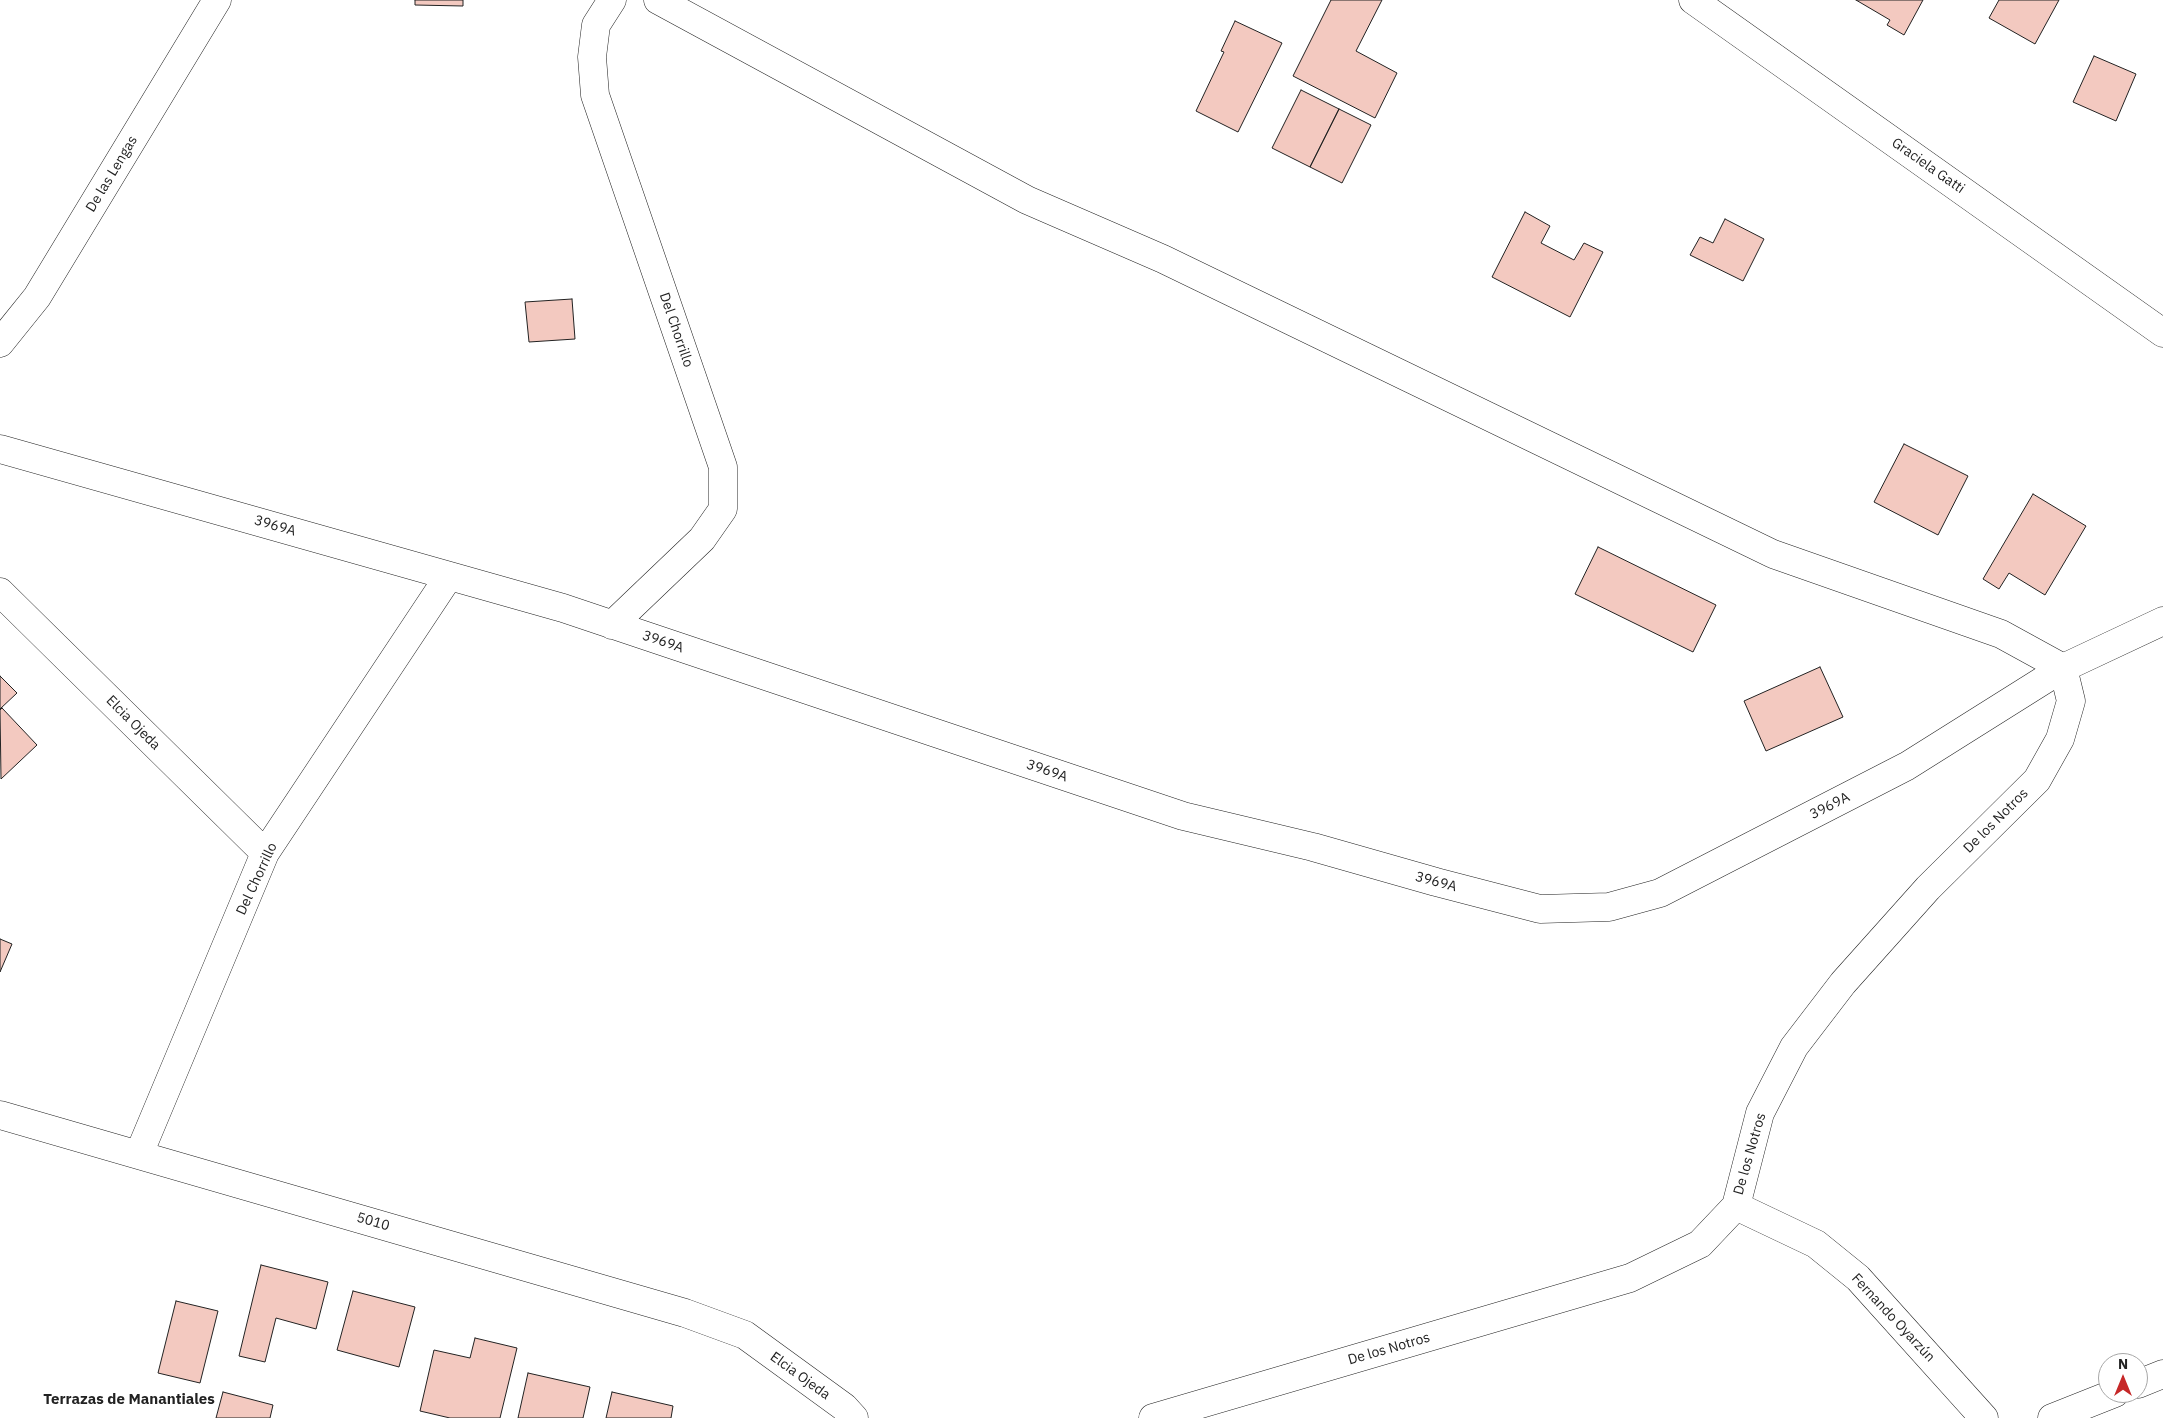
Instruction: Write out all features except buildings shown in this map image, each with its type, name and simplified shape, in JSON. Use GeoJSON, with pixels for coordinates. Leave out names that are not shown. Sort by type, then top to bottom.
{"type":"FeatureCollection","features":[{"type":"Feature","properties":{"kind":"street","name":"De las Lengas"},"geometry":{"type":"LineString","coordinates":[[0,343],[36,297],[217,0]]}},
{"type":"Feature","properties":{"kind":"street","name":"Del Chorrillo"},"geometry":{"type":"LineString","coordinates":[[612,0],[596,24],[592,57],[595,95],[723,467],[723,509],[702,539],[612,625]]}},
{"type":"Feature","properties":{"kind":"street"},"geometry":{"type":"LineString","coordinates":[[658,0],[1028,200],[1163,259],[1773,554],[2001,634],[2063,668],[2163,621]]}},
{"type":"Feature","properties":{"kind":"street","name":"Graciela Gatti"},"geometry":{"type":"LineString","coordinates":[[1694,0],[2163,333]]}},
{"type":"Feature","properties":{"kind":"street","name":"3969A"},"geometry":{"type":"LineString","coordinates":[[0,449],[563,608],[1183,816],[1313,847],[1540,909],[1609,907],[1660,893],[1907,766],[2063,668]]}},
{"type":"Feature","properties":{"kind":"street","name":"Del Chorrillo"},"geometry":{"type":"LineString","coordinates":[[139,1154],[266,853],[449,576]]}},
{"type":"Feature","properties":{"kind":"street","name":"Elcia Ojeda"},"geometry":{"type":"LineString","coordinates":[[0,592],[266,853]]}},
{"type":"Feature","properties":{"kind":"street","name":"De los Notros"},"geometry":{"type":"LineString","coordinates":[[1153,1418],[1630,1278],[1700,1244],[1736,1206],[1760,1113],[1794,1047],[1843,982],[1928,888],[2038,780],[2060,739],[2071,701],[2063,668]]}},
{"type":"Feature","properties":{"kind":"street","name":"5010"},"geometry":{"type":"LineString","coordinates":[[0,1115],[685,1313],[745,1336]]}},
{"type":"Feature","properties":{"kind":"street","name":"Fernando Oyarzún"},"geometry":{"type":"LineString","coordinates":[[1736,1206],[1816,1244],[1858,1278],[1984,1418]]}},
{"type":"Feature","properties":{"kind":"street","name":"Elcia Ojeda"},"geometry":{"type":"LineString","coordinates":[[745,1336],[844,1407],[854,1418]]}},
{"type":"Feature","properties":{"kind":"street"},"geometry":{"type":"LineString","coordinates":[[2148,1380],[2163,1374]]}},
{"type":"Feature","properties":{"kind":"street"},"geometry":{"type":"LineString","coordinates":[[2052,1418],[2098,1400]]}},
{"type":"Feature","properties":{"kind":"district","name":"Terrazas de Manantiales"},"geometry":{"type":"Point","coordinates":[129,1400]}}]}
